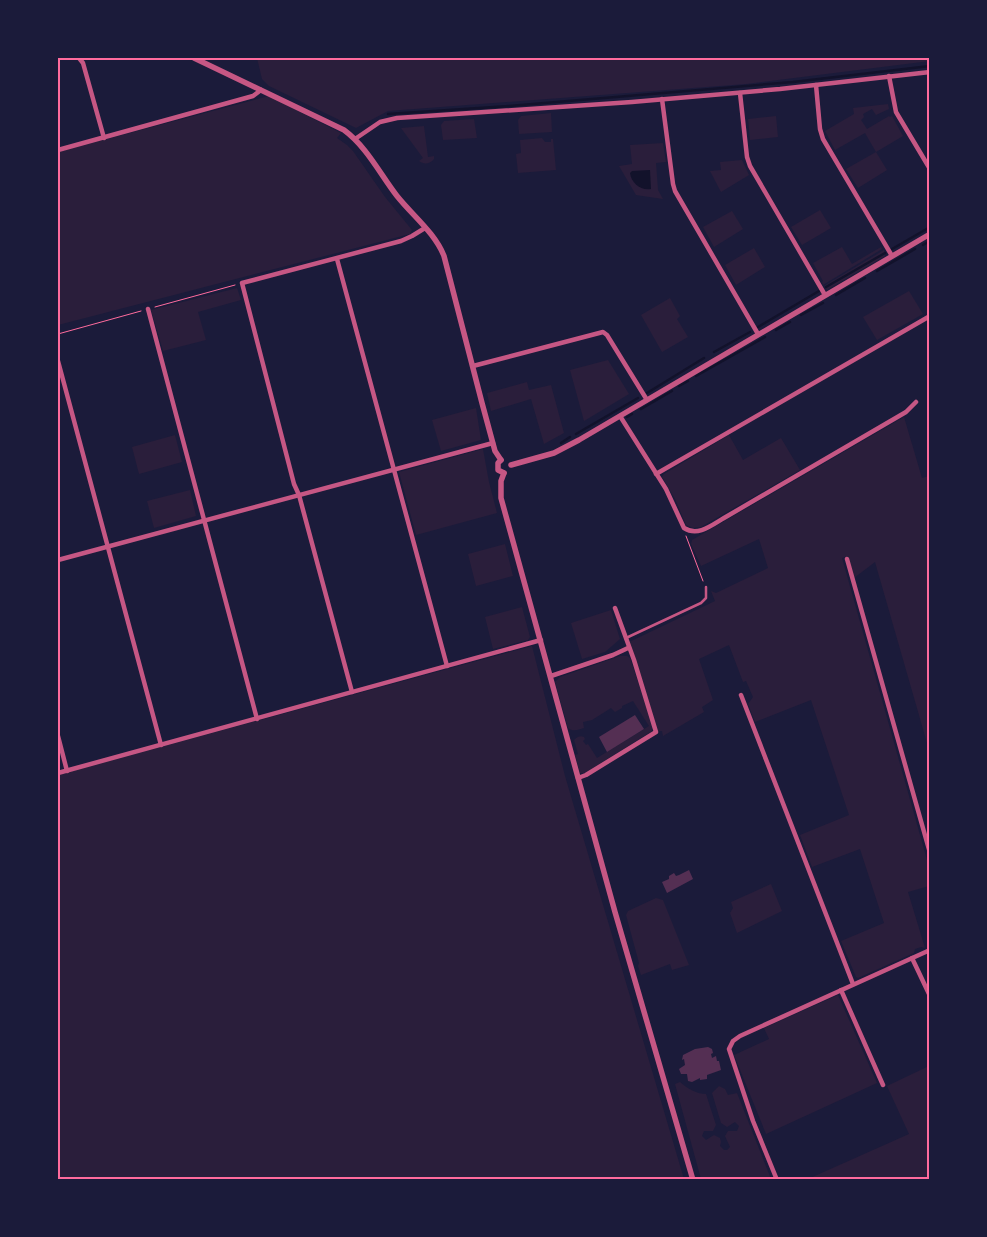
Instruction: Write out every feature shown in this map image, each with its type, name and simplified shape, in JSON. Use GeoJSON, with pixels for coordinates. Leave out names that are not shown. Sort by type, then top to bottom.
{"type":"FeatureCollection","features":[{"type":"Feature","properties":{"kind":"street"},"geometry":{"type":"LineString","coordinates":[[80,58],[83,62],[104,138]]}},
{"type":"Feature","properties":{"kind":"street"},"geometry":{"type":"LineString","coordinates":[[194,58],[338,126],[355,139],[397,196],[437,242],[444,256],[493,443],[501,460]]}},
{"type":"Feature","properties":{"kind":"street"},"geometry":{"type":"LineString","coordinates":[[355,139],[380,122],[389,119],[662,99],[816,85],[930,72]]}},
{"type":"Feature","properties":{"kind":"street"},"geometry":{"type":"LineString","coordinates":[[889,76],[896,112],[930,168]]}},
{"type":"Feature","properties":{"kind":"street"},"geometry":{"type":"LineString","coordinates":[[816,85],[820,130],[823,138],[892,256]]}},
{"type":"Feature","properties":{"kind":"street"},"geometry":{"type":"LineString","coordinates":[[58,150],[253,96],[261,90]]}},
{"type":"Feature","properties":{"kind":"street"},"geometry":{"type":"LineString","coordinates":[[740,92],[747,157],[750,166],[825,295]]}},
{"type":"Feature","properties":{"kind":"street"},"geometry":{"type":"LineString","coordinates":[[662,99],[675,191],[758,334]]}},
{"type":"Feature","properties":{"kind":"street"},"geometry":{"type":"LineString","coordinates":[[352,692],[299,495],[294,484],[242,284],[401,241],[425,228]]}},
{"type":"Feature","properties":{"kind":"street"},"geometry":{"type":"LineString","coordinates":[[511,465],[554,453],[930,234]]}},
{"type":"Feature","properties":{"kind":"street"},"geometry":{"type":"LineString","coordinates":[[337,259],[447,666]]}},
{"type":"Feature","properties":{"kind":"street"},"geometry":{"type":"LineString","coordinates":[[148,309],[257,719]]}},
{"type":"Feature","properties":{"kind":"street"},"geometry":{"type":"LineString","coordinates":[[656,474],[930,316]]}},
{"type":"Feature","properties":{"kind":"street"},"geometry":{"type":"LineString","coordinates":[[473,366],[603,332],[608,335],[646,400]]}},
{"type":"Feature","properties":{"kind":"street"},"geometry":{"type":"LineString","coordinates":[[58,361],[161,745]]}},
{"type":"Feature","properties":{"kind":"street"},"geometry":{"type":"LineString","coordinates":[[620,416],[671,498],[684,528],[690,532],[703,530],[906,412],[916,402]]}},
{"type":"Feature","properties":{"kind":"street"},"geometry":{"type":"LineString","coordinates":[[58,560],[493,443]]}},
{"type":"Feature","properties":{"kind":"street"},"geometry":{"type":"LineString","coordinates":[[501,460],[507,460],[511,465]]}},
{"type":"Feature","properties":{"kind":"street"},"geometry":{"type":"LineString","coordinates":[[501,460],[498,463],[498,470],[504,473]]}},
{"type":"Feature","properties":{"kind":"street"},"geometry":{"type":"LineString","coordinates":[[511,465],[509,471],[504,473],[501,481],[502,498],[615,912],[693,1180]]}},
{"type":"Feature","properties":{"kind":"street"},"geometry":{"type":"LineString","coordinates":[[847,558],[930,853]]}},
{"type":"Feature","properties":{"kind":"street"},"geometry":{"type":"LineString","coordinates":[[578,778],[656,732],[634,660],[628,648],[615,608]]}},
{"type":"Feature","properties":{"kind":"street"},"geometry":{"type":"LineString","coordinates":[[58,773],[541,640]]}},
{"type":"Feature","properties":{"kind":"street"},"geometry":{"type":"LineString","coordinates":[[551,676],[628,648]]}},
{"type":"Feature","properties":{"kind":"street"},"geometry":{"type":"LineString","coordinates":[[741,695],[853,984]]}},
{"type":"Feature","properties":{"kind":"street"},"geometry":{"type":"LineString","coordinates":[[58,736],[67,771]]}},
{"type":"Feature","properties":{"kind":"street"},"geometry":{"type":"LineString","coordinates":[[777,1180],[743,1094],[729,1046],[740,1036],[930,950]]}},
{"type":"Feature","properties":{"kind":"street"},"geometry":{"type":"LineString","coordinates":[[912,958],[930,996]]}},
{"type":"Feature","properties":{"kind":"street"},"geometry":{"type":"LineString","coordinates":[[840,990],[883,1085]]}},
{"type":"Feature","properties":{"kind":"lane"},"geometry":{"type":"LineString","coordinates":[[625,639],[701,603],[706,598],[706,587]]}},
{"type":"Feature","properties":{"kind":"path"},"geometry":{"type":"LineString","coordinates":[[684,528],[706,587]]}},
{"type":"Feature","properties":{"kind":"shaded area"},"geometry":{"type":"Polygon","coordinates":[[[257,58],[929,58],[930,61],[746,84],[388,111],[356,128],[269,86],[262,79],[257,58]]]}},
{"type":"Feature","properties":{"kind":"shaded area"},"geometry":{"type":"Polygon","coordinates":[[[269,96],[341,133],[337,138],[353,151],[385,197],[412,230],[410,234],[58,325],[58,152],[269,96]]]}},
{"type":"Feature","properties":{"kind":"shaded area"},"geometry":{"type":"Polygon","coordinates":[[[888,104],[889,109],[876,115],[872,109],[863,114],[864,117],[861,120],[867,129],[892,116],[903,136],[876,152],[865,133],[835,150],[825,131],[854,114],[853,108],[888,104]]]}},
{"type":"Feature","properties":{"kind":"shaded area"},"geometry":{"type":"Polygon","coordinates":[[[551,113],[552,132],[519,134],[518,120],[521,116],[551,113]]]}},
{"type":"Feature","properties":{"kind":"shaded area"},"geometry":{"type":"Polygon","coordinates":[[[776,116],[778,137],[750,140],[748,119],[776,116]]]}},
{"type":"Feature","properties":{"kind":"shaded area"},"geometry":{"type":"Polygon","coordinates":[[[474,119],[477,138],[443,140],[441,125],[444,121],[474,119]]]}},
{"type":"Feature","properties":{"kind":"shaded area"},"geometry":{"type":"Polygon","coordinates":[[[424,126],[428,157],[434,156],[431,162],[427,163],[419,161],[423,158],[401,128],[424,126]]]}},
{"type":"Feature","properties":{"kind":"shaded area"},"geometry":{"type":"Polygon","coordinates":[[[542,138],[545,142],[551,142],[551,139],[553,139],[556,170],[518,173],[516,154],[521,153],[520,140],[542,138]]]}},
{"type":"Feature","properties":{"kind":"shaded area"},"geometry":{"type":"Polygon","coordinates":[[[663,143],[666,162],[656,163],[658,190],[663,199],[636,195],[619,166],[632,164],[630,145],[663,143]]]}},
{"type":"Feature","properties":{"kind":"shaded area"},"geometry":{"type":"Polygon","coordinates":[[[876,152],[887,170],[858,188],[846,169],[876,152]]]}},
{"type":"Feature","properties":{"kind":"shaded area"},"geometry":{"type":"Polygon","coordinates":[[[742,160],[749,175],[721,192],[710,171],[721,170],[720,162],[742,160]]]}},
{"type":"Feature","properties":{"kind":"shaded area"},"geometry":{"type":"Polygon","coordinates":[[[650,170],[651,189],[644,189],[634,183],[630,173],[632,171],[650,170]]]}},
{"type":"Feature","properties":{"kind":"shaded area"},"geometry":{"type":"Polygon","coordinates":[[[820,210],[831,228],[802,245],[791,227],[820,210]]]}},
{"type":"Feature","properties":{"kind":"shaded area"},"geometry":{"type":"Polygon","coordinates":[[[732,211],[743,229],[714,247],[703,227],[732,211]]]}},
{"type":"Feature","properties":{"kind":"shaded area"},"geometry":{"type":"Polygon","coordinates":[[[842,247],[852,264],[881,247],[882,249],[823,285],[823,281],[813,263],[842,247]]]}},
{"type":"Feature","properties":{"kind":"shaded area"},"geometry":{"type":"Polygon","coordinates":[[[754,248],[765,267],[736,285],[725,265],[754,248]]]}},
{"type":"Feature","properties":{"kind":"shaded area"},"geometry":{"type":"Polygon","coordinates":[[[884,250],[885,256],[827,290],[824,286],[884,250]]]}},
{"type":"Feature","properties":{"kind":"shaded area"},"geometry":{"type":"Polygon","coordinates":[[[237,288],[241,300],[198,312],[206,340],[163,351],[151,310],[237,288]]]}},
{"type":"Feature","properties":{"kind":"shaded area"},"geometry":{"type":"Polygon","coordinates":[[[909,291],[923,314],[877,340],[863,317],[909,291]]]}},
{"type":"Feature","properties":{"kind":"shaded area"},"geometry":{"type":"Polygon","coordinates":[[[670,298],[680,316],[677,319],[688,337],[662,352],[641,315],[670,298]]]}},
{"type":"Feature","properties":{"kind":"shaded area"},"geometry":{"type":"Polygon","coordinates":[[[608,360],[629,394],[584,421],[570,370],[608,360]]]}},
{"type":"Feature","properties":{"kind":"shaded area"},"geometry":{"type":"Polygon","coordinates":[[[527,382],[529,390],[551,385],[564,433],[544,444],[531,399],[491,411],[487,393],[527,382]]]}},
{"type":"Feature","properties":{"kind":"shaded area"},"geometry":{"type":"Polygon","coordinates":[[[476,408],[481,440],[441,451],[432,420],[476,408]]]}},
{"type":"Feature","properties":{"kind":"shaded area"},"geometry":{"type":"Polygon","coordinates":[[[904,417],[922,478],[929,476],[929,750],[875,562],[854,578],[848,556],[842,558],[929,867],[929,886],[908,892],[925,948],[915,949],[914,953],[858,978],[841,941],[884,923],[860,849],[812,867],[800,835],[849,815],[811,700],[755,722],[748,704],[753,697],[746,681],[743,682],[729,645],[699,659],[713,700],[702,707],[704,712],[663,736],[662,731],[658,731],[627,643],[715,601],[711,591],[716,593],[768,568],[759,539],[701,566],[691,544],[692,540],[904,417]]]}},
{"type":"Feature","properties":{"kind":"shaded area"},"geometry":{"type":"Polygon","coordinates":[[[175,435],[182,462],[139,474],[132,447],[175,435]]]}},
{"type":"Feature","properties":{"kind":"shaded area"},"geometry":{"type":"Polygon","coordinates":[[[729,435],[743,460],[781,438],[800,470],[701,527],[693,528],[686,525],[675,499],[662,477],[729,435]]]}},
{"type":"Feature","properties":{"kind":"shaded area"},"geometry":{"type":"Polygon","coordinates":[[[483,449],[497,513],[416,535],[399,472],[483,449]]]}},
{"type":"Feature","properties":{"kind":"shaded area"},"geometry":{"type":"Polygon","coordinates":[[[190,490],[196,516],[154,528],[147,501],[190,490]]]}},
{"type":"Feature","properties":{"kind":"shaded area"},"geometry":{"type":"Polygon","coordinates":[[[505,544],[513,576],[476,586],[468,554],[505,544]]]}},
{"type":"Feature","properties":{"kind":"shaded area"},"geometry":{"type":"Polygon","coordinates":[[[522,607],[530,637],[528,640],[493,649],[485,617],[522,607]]]}},
{"type":"Feature","properties":{"kind":"shaded area"},"geometry":{"type":"Polygon","coordinates":[[[611,610],[620,639],[605,652],[582,659],[571,623],[611,610]]]}},
{"type":"Feature","properties":{"kind":"shaded area"},"geometry":{"type":"Polygon","coordinates":[[[532,646],[565,776],[684,1179],[58,1180],[58,775],[532,646]]]}},
{"type":"Feature","properties":{"kind":"shaded area"},"geometry":{"type":"Polygon","coordinates":[[[620,656],[630,658],[653,726],[652,731],[585,773],[580,773],[575,755],[578,754],[574,740],[576,738],[584,737],[583,741],[586,745],[588,744],[597,758],[649,726],[633,701],[615,712],[611,708],[592,720],[583,722],[584,728],[572,730],[568,728],[555,682],[560,677],[620,656]]]}},
{"type":"Feature","properties":{"kind":"shaded area"},"geometry":{"type":"Polygon","coordinates":[[[771,884],[782,911],[737,933],[730,913],[733,908],[731,902],[771,884]]]}},
{"type":"Feature","properties":{"kind":"shaded area"},"geometry":{"type":"Polygon","coordinates":[[[656,898],[663,900],[689,965],[672,970],[670,964],[641,975],[626,915],[628,911],[656,898]]]}},
{"type":"Feature","properties":{"kind":"shaded area"},"geometry":{"type":"Polygon","coordinates":[[[838,995],[877,1083],[766,1134],[734,1055],[769,1039],[764,1028],[838,995]]]}},
{"type":"Feature","properties":{"kind":"shaded area"},"geometry":{"type":"Polygon","coordinates":[[[929,1066],[929,1179],[808,1179],[909,1134],[887,1086],[929,1066]]]}},
{"type":"Feature","properties":{"kind":"shaded area"},"geometry":{"type":"Polygon","coordinates":[[[680,1082],[692,1090],[706,1094],[716,1125],[713,1131],[704,1131],[702,1136],[706,1140],[714,1135],[720,1138],[720,1146],[724,1150],[730,1147],[725,1136],[728,1131],[737,1131],[739,1126],[735,1122],[727,1127],[721,1123],[712,1093],[719,1086],[725,1089],[728,1095],[737,1093],[771,1179],[701,1179],[675,1084],[680,1082]]]}},
{"type":"Feature","properties":{"kind":"building"},"geometry":{"type":"Polygon","coordinates":[[[635,715],[644,729],[607,752],[599,737],[635,715]]]}},
{"type":"Feature","properties":{"kind":"building"},"geometry":{"type":"Polygon","coordinates":[[[689,870],[693,879],[667,893],[662,882],[669,879],[669,876],[674,873],[676,876],[689,870]]]}},
{"type":"Feature","properties":{"kind":"building"},"geometry":{"type":"Polygon","coordinates":[[[708,1047],[712,1049],[712,1058],[716,1056],[717,1061],[719,1061],[721,1070],[707,1075],[707,1079],[700,1080],[700,1078],[692,1082],[688,1081],[687,1074],[681,1074],[679,1069],[685,1065],[684,1059],[682,1060],[683,1055],[695,1049],[708,1047]]]}},
{"type":"Feature","properties":{"kind":"waterway"},"geometry":{"type":"LineString","coordinates":[[388,114],[509,106],[793,82],[930,66]]}},
{"type":"Feature","properties":{"kind":"waterway"},"geometry":{"type":"LineString","coordinates":[[892,249],[930,227]]}},
{"type":"Feature","properties":{"kind":"waterway"},"geometry":{"type":"LineString","coordinates":[[923,245],[930,241]]}},
{"type":"Feature","properties":{"kind":"waterway"},"geometry":{"type":"LineString","coordinates":[[877,271],[915,249]]}},
{"type":"Feature","properties":{"kind":"waterway"},"geometry":{"type":"LineString","coordinates":[[826,287],[885,253]]}},
{"type":"Feature","properties":{"kind":"waterway"},"geometry":{"type":"LineString","coordinates":[[836,295],[865,278]]}},
{"type":"Feature","properties":{"kind":"waterway"},"geometry":{"type":"LineString","coordinates":[[758,327],[819,291]]}},
{"type":"Feature","properties":{"kind":"waterway"},"geometry":{"type":"LineString","coordinates":[[801,315],[823,303]]}},
{"type":"Feature","properties":{"kind":"waterway"},"geometry":{"type":"LineString","coordinates":[[776,330],[790,322]]}},
{"type":"Feature","properties":{"kind":"waterway"},"geometry":{"type":"LineString","coordinates":[[714,352],[750,332]]}},
{"type":"Feature","properties":{"kind":"waterway"},"geometry":{"type":"LineString","coordinates":[[696,376],[765,337]]}},
{"type":"Feature","properties":{"kind":"waterway"},"geometry":{"type":"LineString","coordinates":[[647,393],[704,358]]}},
{"type":"Feature","properties":{"kind":"waterway"},"geometry":{"type":"LineString","coordinates":[[679,386],[688,381]]}},
{"type":"Feature","properties":{"kind":"waterway"},"geometry":{"type":"LineString","coordinates":[[641,409],[672,391]]}},
{"type":"Feature","properties":{"kind":"waterway"},"geometry":{"type":"LineString","coordinates":[[576,434],[638,398]]}},
{"type":"Feature","properties":{"kind":"waterway"},"geometry":{"type":"LineString","coordinates":[[627,417],[632,414]]}},
{"type":"Feature","properties":{"kind":"waterway"},"geometry":{"type":"LineString","coordinates":[[561,443],[570,437]]}}]}
